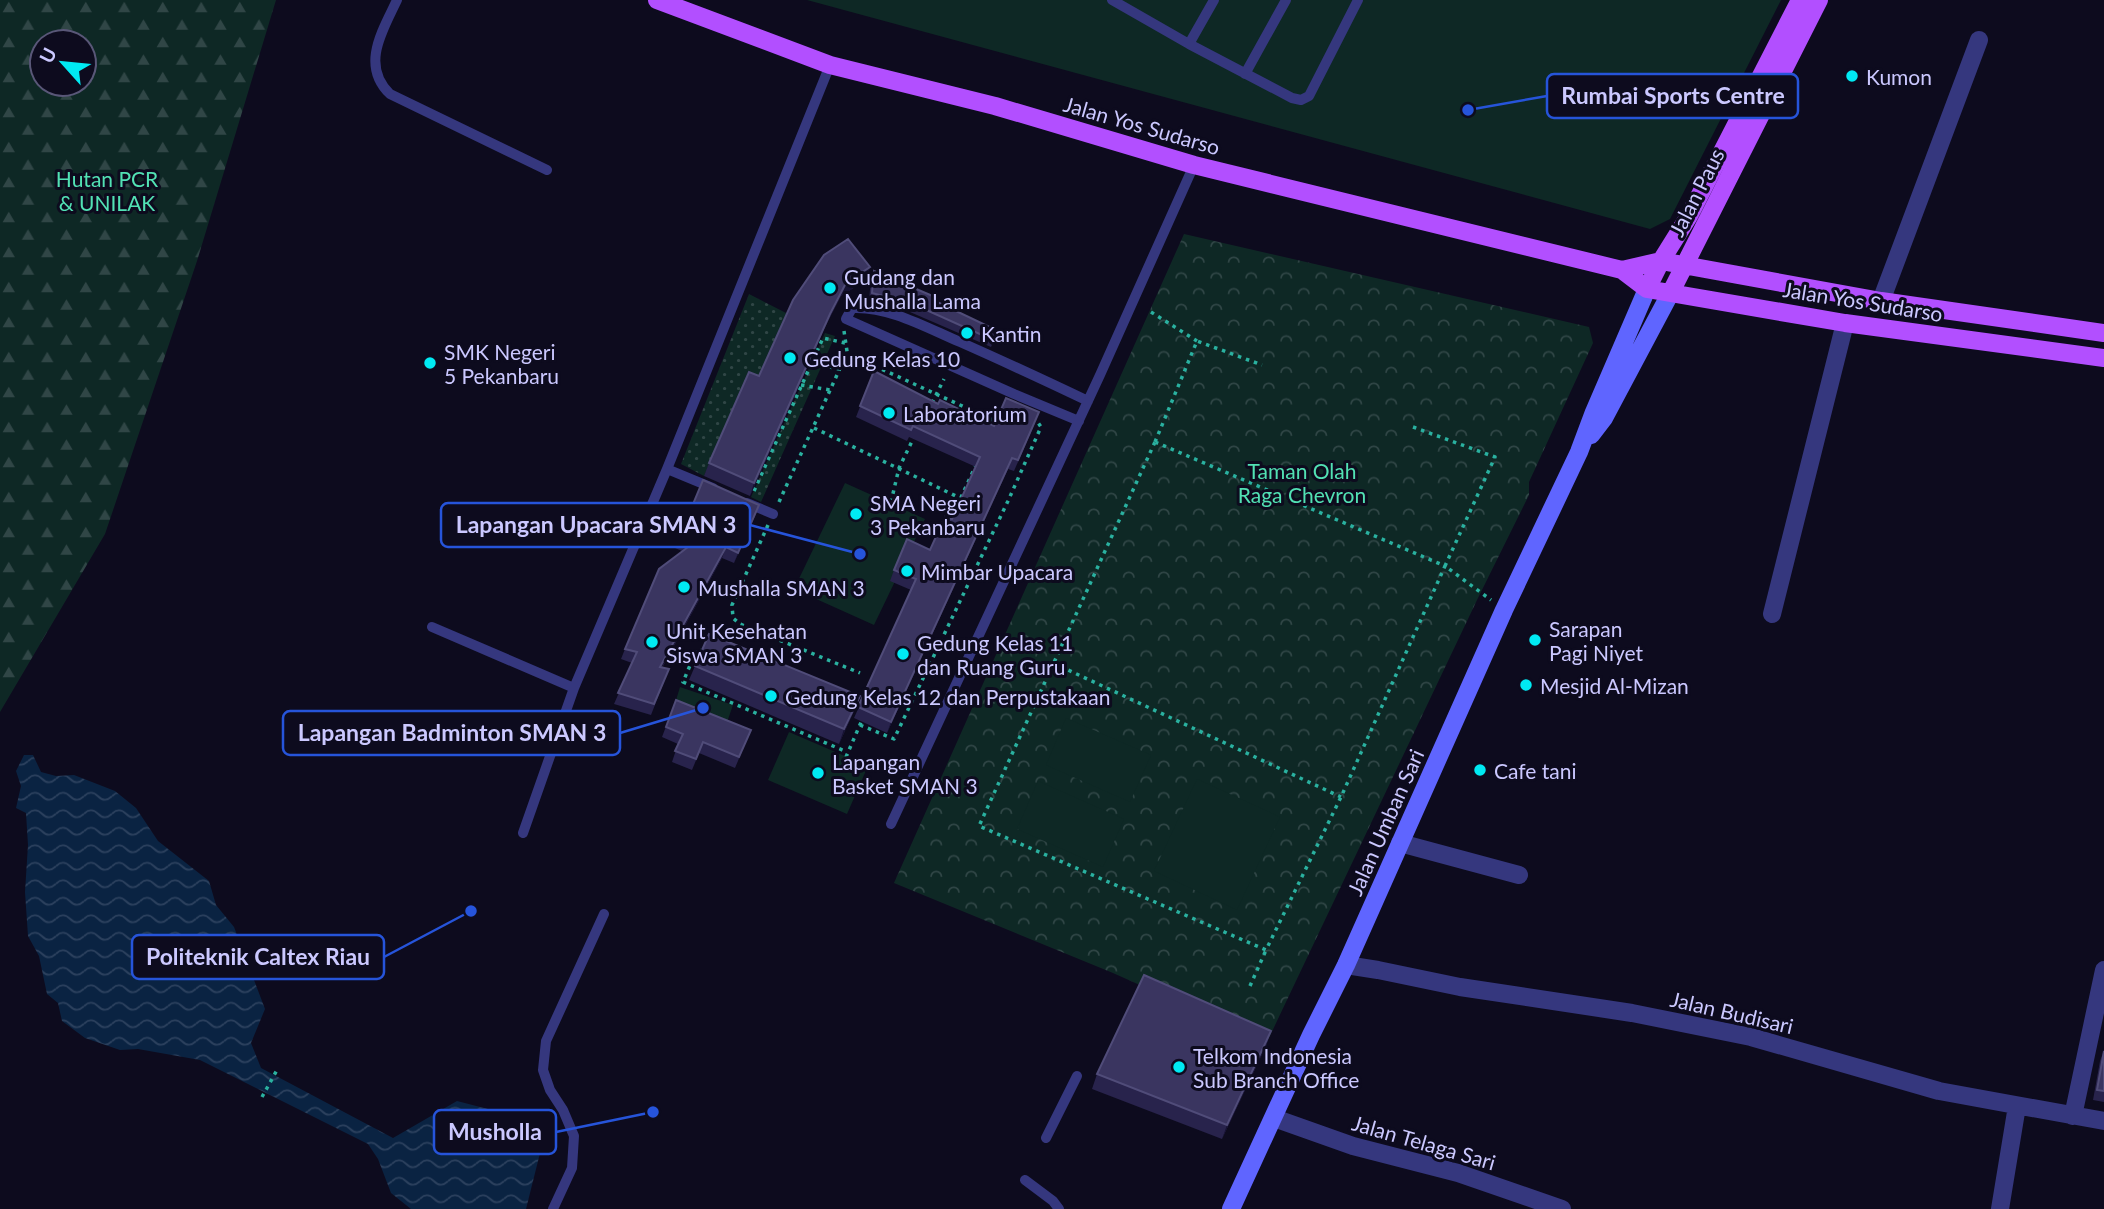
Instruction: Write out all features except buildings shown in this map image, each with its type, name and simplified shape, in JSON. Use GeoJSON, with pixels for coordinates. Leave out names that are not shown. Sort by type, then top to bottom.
{"type":"FeatureCollection","features":[{"type":"Feature","properties":{"kind":"main road","name":"Jalan Yos Sudarso"},"geometry":{"type":"LineString","coordinates":[[658,0],[830,65],[995,106],[1194,165],[1622,270],[1647,289],[1845,323],[2104,358]]}},
{"type":"Feature","properties":{"kind":"main road","name":"Jalan Paus"},"geometry":{"type":"LineString","coordinates":[[1647,289],[1689,216],[1800,0]]}},
{"type":"Feature","properties":{"kind":"main road","name":"Jalan Paus"},"geometry":{"type":"LineString","coordinates":[[1671,292],[1819,0]]}},
{"type":"Feature","properties":{"kind":"main road","name":"Jalan Yos Sudarso"},"geometry":{"type":"LineString","coordinates":[[1622,270],[1661,261],[1881,301],[2104,333]]}},
{"type":"Feature","properties":{"kind":"main road","name":"Jalan Umban Sari"},"geometry":{"type":"LineString","coordinates":[[1231,1209],[1346,965],[1504,610],[1579,452],[1647,289]]}},
{"type":"Feature","properties":{"kind":"main road","name":"Jalan Umban Sari"},"geometry":{"type":"LineString","coordinates":[[1579,452],[1604,418],[1671,292]]}},
{"type":"Feature","properties":{"kind":"street"},"geometry":{"type":"LineString","coordinates":[[1881,301],[1979,40]]}},
{"type":"Feature","properties":{"kind":"street"},"geometry":{"type":"LineString","coordinates":[[1772,614],[1845,323]]}},
{"type":"Feature","properties":{"kind":"street"},"geometry":{"type":"LineString","coordinates":[[1400,843],[1519,875]]}},
{"type":"Feature","properties":{"kind":"street","name":"Jalan Budisari"},"geometry":{"type":"LineString","coordinates":[[1346,965],[1460,988],[1632,1013],[1751,1037],[1939,1091],[2104,1121]]}},
{"type":"Feature","properties":{"kind":"street"},"geometry":{"type":"LineString","coordinates":[[2074,1116],[2104,970]]}},
{"type":"Feature","properties":{"kind":"street"},"geometry":{"type":"LineString","coordinates":[[2000,1209],[2017,1106]]}},
{"type":"Feature","properties":{"kind":"street","name":"Jalan Telaga Sari"},"geometry":{"type":"LineString","coordinates":[[1274,1118],[1353,1146],[1458,1173],[1562,1209]]}},
{"type":"Feature","properties":{"kind":"lane"},"geometry":{"type":"LineString","coordinates":[[397,0],[375,53],[374,64],[384,89],[547,170]]}},
{"type":"Feature","properties":{"kind":"lane"},"geometry":{"type":"LineString","coordinates":[[1112,0],[1245,74],[1301,100],[1309,96],[1358,0]]}},
{"type":"Feature","properties":{"kind":"lane"},"geometry":{"type":"LineString","coordinates":[[1189,44],[1214,0]]}},
{"type":"Feature","properties":{"kind":"lane"},"geometry":{"type":"LineString","coordinates":[[1245,74],[1286,0]]}},
{"type":"Feature","properties":{"kind":"lane"},"geometry":{"type":"LineString","coordinates":[[523,833],[574,688],[667,469],[830,65]]}},
{"type":"Feature","properties":{"kind":"lane"},"geometry":{"type":"LineString","coordinates":[[891,824],[1079,421],[1194,165]]}},
{"type":"Feature","properties":{"kind":"lane"},"geometry":{"type":"LineString","coordinates":[[1079,421],[846,319],[852,309],[862,308],[895,316],[1088,401]]}},
{"type":"Feature","properties":{"kind":"lane"},"geometry":{"type":"LineString","coordinates":[[667,469],[725,493]]}},
{"type":"Feature","properties":{"kind":"lane"},"geometry":{"type":"LineString","coordinates":[[737,498],[773,514]]}},
{"type":"Feature","properties":{"kind":"lane"},"geometry":{"type":"LineString","coordinates":[[432,627],[574,688]]}},
{"type":"Feature","properties":{"kind":"lane"},"geometry":{"type":"LineString","coordinates":[[553,1209],[572,1168],[574,1136],[542,1070],[546,1041],[604,914]]}},
{"type":"Feature","properties":{"kind":"lane"},"geometry":{"type":"LineString","coordinates":[[1046,1138],[1077,1076]]}},
{"type":"Feature","properties":{"kind":"lane"},"geometry":{"type":"LineString","coordinates":[[1026,1180],[1059,1209]]}},
{"type":"Feature","properties":{"kind":"path"},"geometry":{"type":"LineString","coordinates":[[1151,312],[1197,341],[1262,365]]}},
{"type":"Feature","properties":{"kind":"path"},"geometry":{"type":"LineString","coordinates":[[846,319],[844,330],[848,359]]}},
{"type":"Feature","properties":{"kind":"path"},"geometry":{"type":"LineString","coordinates":[[748,503],[823,338],[845,343]]}},
{"type":"Feature","properties":{"kind":"path"},"geometry":{"type":"LineString","coordinates":[[1197,341],[1155,442],[978,826],[1266,950]]}},
{"type":"Feature","properties":{"kind":"path"},"geometry":{"type":"LineString","coordinates":[[860,673],[740,624],[733,618],[732,605],[842,363],[848,359],[866,362],[995,421]]}},
{"type":"Feature","properties":{"kind":"path"},"geometry":{"type":"LineString","coordinates":[[812,363],[839,369]]}},
{"type":"Feature","properties":{"kind":"path"},"geometry":{"type":"LineString","coordinates":[[930,406],[950,366]]}},
{"type":"Feature","properties":{"kind":"path"},"geometry":{"type":"LineString","coordinates":[[801,385],[830,390]]}},
{"type":"Feature","properties":{"kind":"path"},"geometry":{"type":"LineString","coordinates":[[990,436],[1001,407],[1013,412]]}},
{"type":"Feature","properties":{"kind":"path"},"geometry":{"type":"LineString","coordinates":[[709,655],[698,649],[683,682],[847,755],[861,722],[894,739],[1041,427],[1039,422],[1026,416]]}},
{"type":"Feature","properties":{"kind":"path"},"geometry":{"type":"LineString","coordinates":[[1250,986],[1341,797],[1495,457],[1413,427]]}},
{"type":"Feature","properties":{"kind":"path"},"geometry":{"type":"LineString","coordinates":[[814,428],[961,498]]}},
{"type":"Feature","properties":{"kind":"path"},"geometry":{"type":"LineString","coordinates":[[891,502],[899,468],[918,431]]}},
{"type":"Feature","properties":{"kind":"path"},"geometry":{"type":"LineString","coordinates":[[1155,442],[1445,566],[1504,610]]}},
{"type":"Feature","properties":{"kind":"path"},"geometry":{"type":"LineString","coordinates":[[949,523],[980,457]]}},
{"type":"Feature","properties":{"kind":"path"},"geometry":{"type":"LineString","coordinates":[[1053,663],[1341,797]]}},
{"type":"Feature","properties":{"kind":"path"},"geometry":{"type":"LineString","coordinates":[[262,1097],[277,1070]]}},
{"type":"Feature","properties":{"kind":"green space","name":"Hutan PCR & UNILAK"},"geometry":{"type":"Polygon","coordinates":[[[0,0],[276,0],[197,261],[105,534],[0,712],[0,0]]]}},
{"type":"Feature","properties":{"kind":"green space"},"geometry":{"type":"Polygon","coordinates":[[[807,0],[1781,0],[1670,219],[1650,229],[807,0]]]}},
{"type":"Feature","properties":{"kind":"green space","name":"Taman Olah Raga Chevron"},"geometry":{"type":"Polygon","coordinates":[[[1184,234],[1589,327],[1593,343],[1529,482],[1529,495],[1267,1042],[1113,973],[894,883],[1184,234]]]}},
{"type":"Feature","properties":{"kind":"green space"},"geometry":{"type":"Polygon","coordinates":[[[749,294],[788,314],[754,389],[744,385],[704,476],[681,464],[749,294]]]}},
{"type":"Feature","properties":{"kind":"green space"},"geometry":{"type":"Polygon","coordinates":[[[825,333],[835,336],[761,502],[751,497],[825,333]]]}},
{"type":"Feature","properties":{"kind":"green space"},"geometry":{"type":"Polygon","coordinates":[[[845,483],[925,519],[874,625],[794,589],[845,483]]]}},
{"type":"Feature","properties":{"kind":"green space"},"geometry":{"type":"Polygon","coordinates":[[[680,687],[733,705],[724,731],[673,710],[680,687]]]}},
{"type":"Feature","properties":{"kind":"green space"},"geometry":{"type":"Polygon","coordinates":[[[1066,718],[1151,755],[1130,802],[1046,765],[1066,718]]]}},
{"type":"Feature","properties":{"kind":"green space","name":"Lapangan Basket SMAN 3"},"geometry":{"type":"Polygon","coordinates":[[[789,732],[868,766],[847,814],[768,780],[789,732]]]}},
{"type":"Feature","properties":{"kind":"green space"},"geometry":{"type":"Polygon","coordinates":[[[1197,779],[1280,817],[1237,910],[1154,871],[1197,779]]]}},
{"type":"Feature","properties":{"kind":"green space"},"geometry":{"type":"Polygon","coordinates":[[[1038,781],[1124,819],[1103,867],[1017,829],[1038,781]]]}},
{"type":"Feature","properties":{"kind":"water"},"geometry":{"type":"Polygon","coordinates":[[[24,755],[33,755],[41,772],[56,776],[74,775],[115,791],[136,808],[158,841],[209,881],[216,905],[234,927],[265,1009],[251,1043],[261,1068],[393,1138],[457,1101],[519,1117],[544,1137],[526,1209],[411,1209],[391,1193],[378,1159],[368,1144],[200,1060],[138,1049],[120,1050],[85,1038],[62,1021],[58,1003],[47,994],[39,956],[28,936],[25,892],[28,845],[26,813],[16,808],[21,786],[16,771],[24,755]]]}},
{"type":"Feature","properties":{"kind":"place","name":"Kumon"},"geometry":{"type":"Point","coordinates":[1852,76]}},
{"type":"Feature","properties":{"kind":"place","name":"Rumbai Sports Centre"},"geometry":{"type":"Point","coordinates":[1468,110]}},
{"type":"Feature","properties":{"kind":"place","name":"Gudang dan Mushalla Lama"},"geometry":{"type":"Point","coordinates":[830,288]}},
{"type":"Feature","properties":{"kind":"place","name":"Kantin"},"geometry":{"type":"Point","coordinates":[967,333]}},
{"type":"Feature","properties":{"kind":"place","name":"Gedung Kelas 10"},"geometry":{"type":"Point","coordinates":[790,358]}},
{"type":"Feature","properties":{"kind":"place","name":"SMK Negeri 5 Pekanbaru"},"geometry":{"type":"Point","coordinates":[430,363]}},
{"type":"Feature","properties":{"kind":"place","name":"Laboratorium"},"geometry":{"type":"Point","coordinates":[889,413]}},
{"type":"Feature","properties":{"kind":"place","name":"SMA Negeri 3 Pekanbaru"},"geometry":{"type":"Point","coordinates":[856,514]}},
{"type":"Feature","properties":{"kind":"place","name":"Lapangan Upacara SMAN 3"},"geometry":{"type":"Point","coordinates":[860,554]}},
{"type":"Feature","properties":{"kind":"place","name":"Mimbar Upacara"},"geometry":{"type":"Point","coordinates":[907,571]}},
{"type":"Feature","properties":{"kind":"place","name":"Mushalla SMAN 3"},"geometry":{"type":"Point","coordinates":[684,587]}},
{"type":"Feature","properties":{"kind":"place","name":"Sarapan Pagi Niyet"},"geometry":{"type":"Point","coordinates":[1535,640]}},
{"type":"Feature","properties":{"kind":"place","name":"Unit Kesehatan Siswa SMAN 3"},"geometry":{"type":"Point","coordinates":[652,642]}},
{"type":"Feature","properties":{"kind":"place","name":"Gedung Kelas 11 dan Ruang Guru"},"geometry":{"type":"Point","coordinates":[903,654]}},
{"type":"Feature","properties":{"kind":"place","name":"Mesjid Al-Mizan"},"geometry":{"type":"Point","coordinates":[1526,685]}},
{"type":"Feature","properties":{"kind":"place","name":"Gedung Kelas 12 dan Perpustakaan"},"geometry":{"type":"Point","coordinates":[771,696]}},
{"type":"Feature","properties":{"kind":"place","name":"Lapangan Badminton SMAN 3"},"geometry":{"type":"Point","coordinates":[703,708]}},
{"type":"Feature","properties":{"kind":"place","name":"Cafe tani"},"geometry":{"type":"Point","coordinates":[1480,770]}},
{"type":"Feature","properties":{"kind":"place","name":"Lapangan Basket SMAN 3"},"geometry":{"type":"Point","coordinates":[818,773]}},
{"type":"Feature","properties":{"kind":"place","name":"Politeknik Caltex Riau"},"geometry":{"type":"Point","coordinates":[471,911]}},
{"type":"Feature","properties":{"kind":"place","name":"Telkom Indonesia Sub Branch Office"},"geometry":{"type":"Point","coordinates":[1179,1067]}},
{"type":"Feature","properties":{"kind":"place","name":"Musholla"},"geometry":{"type":"Point","coordinates":[653,1112]}}]}
